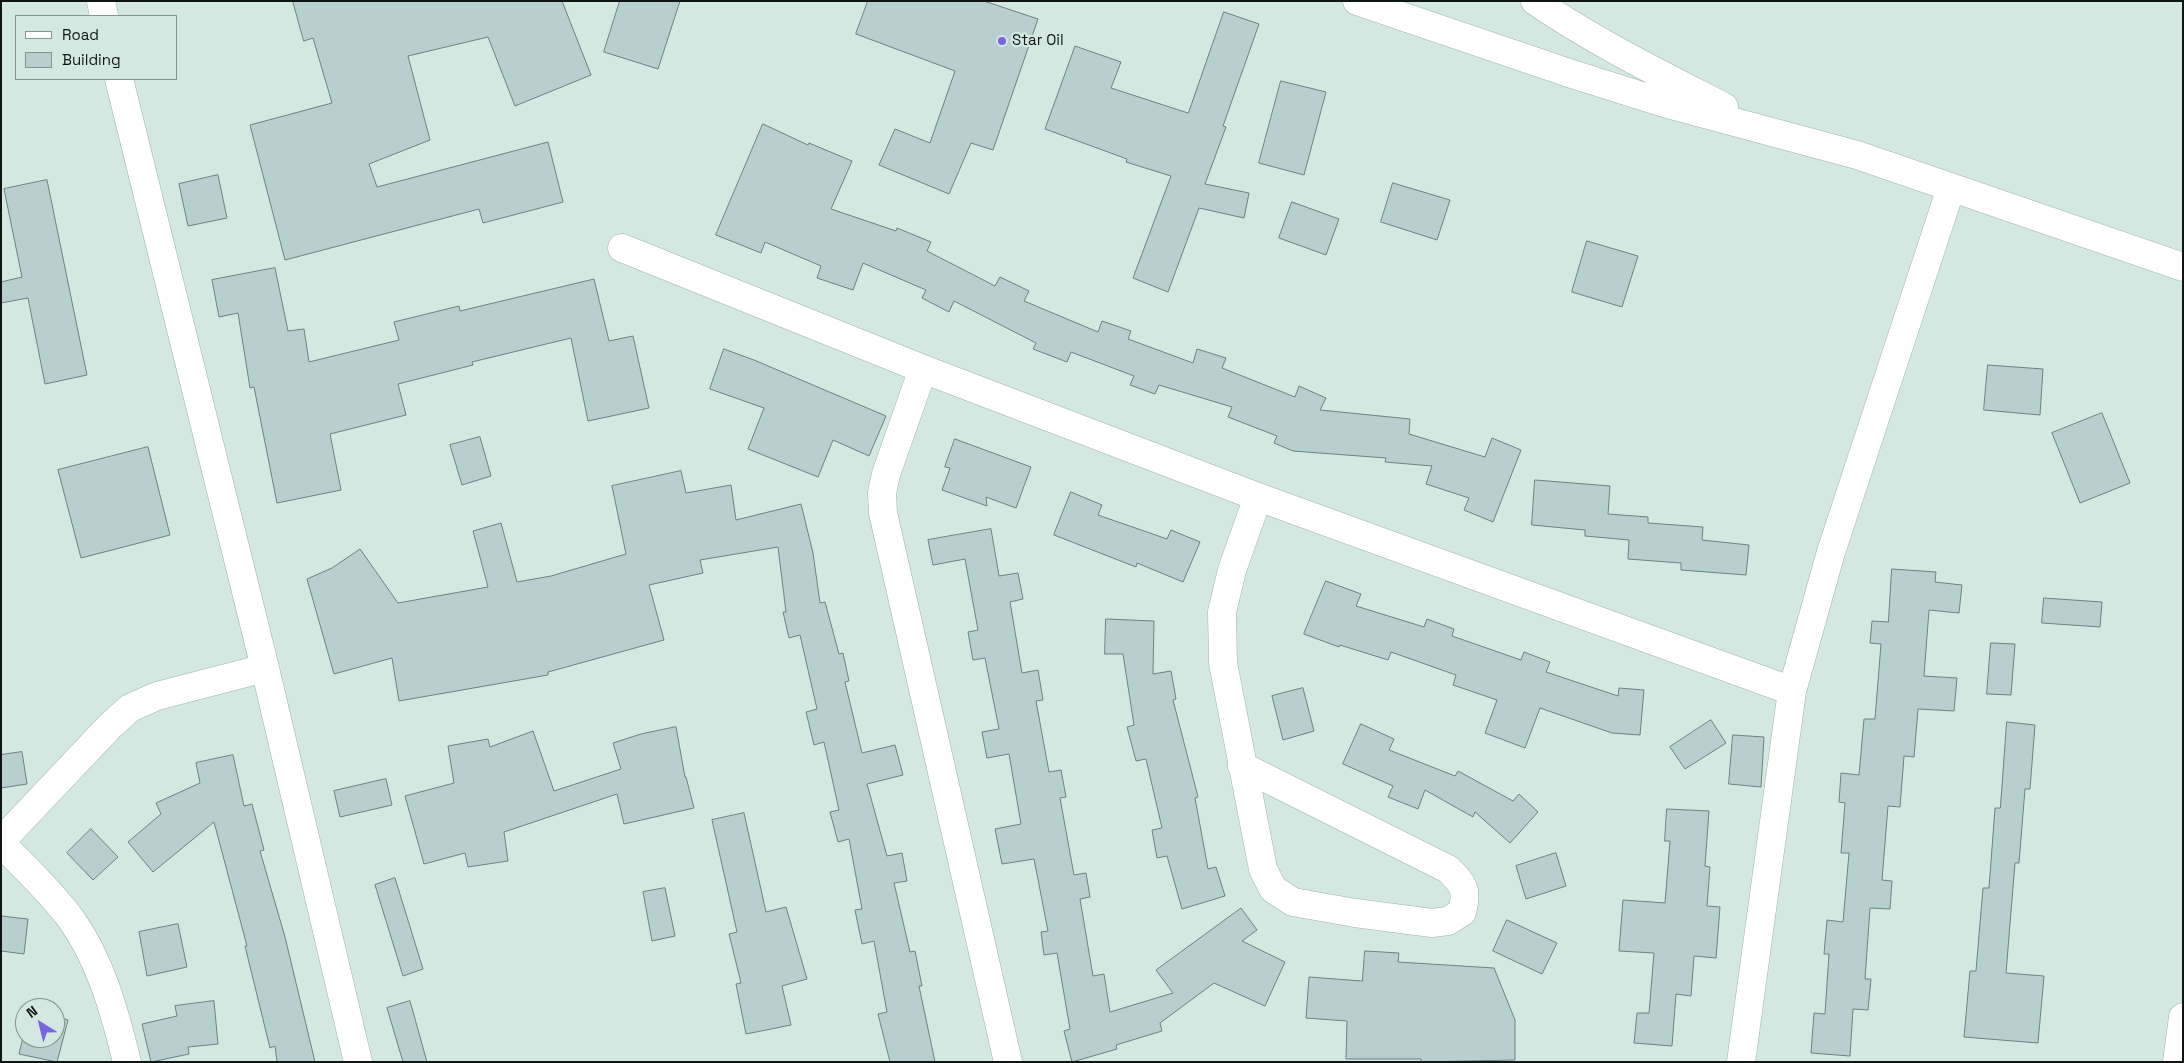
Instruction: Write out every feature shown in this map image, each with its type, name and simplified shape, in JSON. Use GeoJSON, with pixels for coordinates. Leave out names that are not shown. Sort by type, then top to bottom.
{"type":"FeatureCollection","features":[{"type":"Feature","properties":{"kind":"main road"},"geometry":{"type":"LineString","coordinates":[[100,1],[104,15]]}},
{"type":"Feature","properties":{"kind":"main road"},"geometry":{"type":"LineString","coordinates":[[1357,1],[1664,103],[1857,155],[2183,267]]}},
{"type":"Feature","properties":{"kind":"main road"},"geometry":{"type":"LineString","coordinates":[[1535,1],[1569,24],[1627,57],[1772,131]]}},
{"type":"Feature","properties":{"kind":"main road"},"geometry":{"type":"LineString","coordinates":[[119,80],[264,668],[358,1062]]}},
{"type":"Feature","properties":{"kind":"main road"},"geometry":{"type":"LineString","coordinates":[[1741,1062],[1792,691],[1831,552],[1950,188]]}},
{"type":"Feature","properties":{"kind":"main road"},"geometry":{"type":"LineString","coordinates":[[622,248],[923,369],[1258,497],[1792,691]]}},
{"type":"Feature","properties":{"kind":"main road"},"geometry":{"type":"LineString","coordinates":[[923,369],[886,474],[882,493],[883,513],[1008,1062]]}},
{"type":"Feature","properties":{"kind":"main road"},"geometry":{"type":"LineString","coordinates":[[1242,766],[1448,869],[1462,883],[1466,897],[1462,912],[1448,921],[1432,923],[1355,914],[1293,902],[1273,889],[1263,869],[1242,766],[1223,663],[1222,612],[1232,570],[1258,497]]}},
{"type":"Feature","properties":{"kind":"main road"},"geometry":{"type":"LineString","coordinates":[[127,1062],[99,970],[86,943],[66,913],[1,842],[110,726],[130,708],[157,696],[264,668]]}},
{"type":"Feature","properties":{"kind":"main road"},"geometry":{"type":"LineString","coordinates":[[2177,1062],[2183,1017]]}},
{"type":"Feature","properties":{"kind":"building"},"geometry":{"type":"Polygon","coordinates":[[[293,1],[562,1],[591,75],[515,106],[488,37],[408,56],[430,140],[369,164],[377,187],[548,142],[563,202],[483,223],[479,209],[285,260],[250,125],[332,103],[313,38],[304,41],[293,1]]]}},
{"type":"Feature","properties":{"kind":"building"},"geometry":{"type":"Polygon","coordinates":[[[620,1],[680,1],[658,69],[604,52],[620,1]]]}},
{"type":"Feature","properties":{"kind":"building"},"geometry":{"type":"Polygon","coordinates":[[[868,1],[984,1],[1038,19],[993,150],[971,143],[949,194],[879,165],[895,129],[930,143],[955,71],[856,34],[868,1]]]}},
{"type":"Feature","properties":{"kind":"building"},"geometry":{"type":"Polygon","coordinates":[[[1224,12],[1259,24],[1223,126],[1226,127],[1205,184],[1249,193],[1244,218],[1199,208],[1168,292],[1133,278],[1171,176],[1126,162],[1127,159],[1045,129],[1075,46],[1121,62],[1111,88],[1188,113],[1224,12]]]}},
{"type":"Feature","properties":{"kind":"building"},"geometry":{"type":"Polygon","coordinates":[[[1281,81],[1326,92],[1304,175],[1259,163],[1281,81]]]}},
{"type":"Feature","properties":{"kind":"building"},"geometry":{"type":"Polygon","coordinates":[[[763,124],[808,145],[809,143],[852,161],[831,209],[896,231],[897,228],[931,242],[927,251],[995,286],[1000,277],[1029,291],[1024,301],[1098,332],[1102,321],[1131,331],[1128,339],[1193,363],[1197,349],[1226,358],[1222,368],[1295,397],[1299,386],[1326,398],[1320,410],[1410,419],[1409,434],[1485,457],[1492,438],[1521,450],[1493,522],[1464,510],[1469,498],[1426,484],[1432,466],[1385,462],[1386,458],[1293,451],[1274,443],[1277,436],[1228,417],[1232,407],[1159,385],[1155,394],[1130,385],[1134,376],[1071,352],[1067,362],[1033,349],[1036,343],[954,301],[949,312],[922,298],[926,290],[863,263],[853,290],[817,278],[821,266],[765,242],[761,253],[716,235],[763,124]]]}},
{"type":"Feature","properties":{"kind":"building"},"geometry":{"type":"Polygon","coordinates":[[[218,175],[227,218],[188,226],[179,184],[218,175]]]}},
{"type":"Feature","properties":{"kind":"building"},"geometry":{"type":"Polygon","coordinates":[[[47,180],[87,375],[45,384],[28,298],[1,303],[1,282],[22,277],[4,189],[47,180]]]}},
{"type":"Feature","properties":{"kind":"building"},"geometry":{"type":"Polygon","coordinates":[[[1393,183],[1450,200],[1437,240],[1381,222],[1393,183]]]}},
{"type":"Feature","properties":{"kind":"building"},"geometry":{"type":"Polygon","coordinates":[[[1292,202],[1339,219],[1326,255],[1279,238],[1292,202]]]}},
{"type":"Feature","properties":{"kind":"building"},"geometry":{"type":"Polygon","coordinates":[[[1587,241],[1638,256],[1622,307],[1572,292],[1587,241]]]}},
{"type":"Feature","properties":{"kind":"building"},"geometry":{"type":"Polygon","coordinates":[[[275,268],[288,331],[304,329],[309,362],[399,340],[394,322],[459,306],[460,311],[594,279],[609,341],[633,336],[649,408],[588,421],[571,338],[472,362],[473,365],[398,384],[406,415],[330,434],[341,490],[277,503],[254,387],[250,388],[238,313],[219,317],[212,280],[275,268]]]}},
{"type":"Feature","properties":{"kind":"building"},"geometry":{"type":"Polygon","coordinates":[[[724,349],[886,416],[869,456],[833,440],[818,477],[748,449],[764,408],[710,389],[724,349]]]}},
{"type":"Feature","properties":{"kind":"building"},"geometry":{"type":"Polygon","coordinates":[[[1988,365],[2043,369],[2040,415],[1984,410],[1988,365]]]}},
{"type":"Feature","properties":{"kind":"building"},"geometry":{"type":"Polygon","coordinates":[[[2102,413],[2130,483],[2080,503],[2052,433],[2102,413]]]}},
{"type":"Feature","properties":{"kind":"building"},"geometry":{"type":"Polygon","coordinates":[[[480,437],[491,476],[462,485],[450,445],[480,437]]]}},
{"type":"Feature","properties":{"kind":"building"},"geometry":{"type":"Polygon","coordinates":[[[955,439],[1031,467],[1016,508],[986,497],[987,506],[942,490],[950,468],[945,467],[955,439]]]}},
{"type":"Feature","properties":{"kind":"building"},"geometry":{"type":"Polygon","coordinates":[[[148,447],[170,535],[81,558],[58,470],[148,447]]]}},
{"type":"Feature","properties":{"kind":"building"},"geometry":{"type":"Polygon","coordinates":[[[681,471],[686,493],[731,485],[736,520],[801,504],[813,553],[820,603],[825,602],[839,654],[843,653],[849,681],[845,682],[862,753],[895,745],[903,775],[867,784],[887,856],[902,853],[907,881],[894,883],[910,952],[915,951],[922,986],[919,986],[935,1062],[890,1062],[878,1014],[887,1012],[874,941],[862,944],[855,910],[862,909],[849,839],[838,842],[830,812],[839,810],[824,742],[814,745],[806,712],[817,709],[800,635],[789,638],[783,612],[786,612],[778,547],[700,560],[703,573],[649,585],[664,640],[548,672],[548,675],[399,701],[392,658],[334,674],[307,579],[332,568],[360,549],[398,603],[488,587],[473,531],[501,523],[517,582],[551,576],[626,554],[612,486],[681,471]]]}},
{"type":"Feature","properties":{"kind":"building"},"geometry":{"type":"Polygon","coordinates":[[[1535,480],[1610,486],[1608,514],[1648,517],[1648,523],[1703,527],[1702,540],[1749,545],[1746,575],[1681,570],[1681,563],[1628,559],[1629,540],[1585,536],[1585,530],[1532,525],[1535,480]]]}},
{"type":"Feature","properties":{"kind":"building"},"geometry":{"type":"Polygon","coordinates":[[[1071,492],[1102,505],[1098,515],[1167,539],[1171,530],[1200,542],[1183,582],[1137,563],[1136,567],[1054,535],[1071,492]]]}},
{"type":"Feature","properties":{"kind":"building"},"geometry":{"type":"Polygon","coordinates":[[[991,529],[999,576],[1018,573],[1023,599],[1010,602],[1022,673],[1038,670],[1043,700],[1036,701],[1049,772],[1061,770],[1066,797],[1060,798],[1074,875],[1086,873],[1090,897],[1080,899],[1093,976],[1104,974],[1110,1012],[1173,993],[1156,970],[1241,908],[1257,930],[1242,941],[1285,962],[1265,1006],[1214,983],[1160,1023],[1162,1031],[1116,1045],[1117,1049],[1072,1062],[1064,1031],[1070,1029],[1057,953],[1044,955],[1041,932],[1048,931],[1034,859],[1002,864],[995,829],[1021,824],[1009,754],[987,758],[982,732],[999,729],[985,658],[973,660],[968,632],[978,630],[965,559],[933,565],[928,540],[991,529]]]}},
{"type":"Feature","properties":{"kind":"building"},"geometry":{"type":"Polygon","coordinates":[[[1892,569],[1936,572],[1935,582],[1962,585],[1959,613],[1929,610],[1924,676],[1957,678],[1954,711],[1918,709],[1914,757],[1904,756],[1900,807],[1888,806],[1882,880],[1892,881],[1890,909],[1870,908],[1865,979],[1871,979],[1868,1010],[1853,1009],[1850,1056],[1811,1053],[1814,1013],[1825,1014],[1829,954],[1824,954],[1827,920],[1843,922],[1849,853],[1841,853],[1845,803],[1839,802],[1841,773],[1859,775],[1864,719],[1875,719],[1881,644],[1870,643],[1872,621],[1888,622],[1892,569]]]}},
{"type":"Feature","properties":{"kind":"building"},"geometry":{"type":"Polygon","coordinates":[[[1326,581],[1361,594],[1356,606],[1424,627],[1427,619],[1454,629],[1452,636],[1521,660],[1524,652],[1550,662],[1546,672],[1618,696],[1619,688],[1644,690],[1640,735],[1612,733],[1540,708],[1525,748],[1485,733],[1497,700],[1453,685],[1456,675],[1391,652],[1388,660],[1340,645],[1339,647],[1304,634],[1326,581]]]}},
{"type":"Feature","properties":{"kind":"building"},"geometry":{"type":"Polygon","coordinates":[[[2044,598],[2102,602],[2100,627],[2042,623],[2044,598]]]}},
{"type":"Feature","properties":{"kind":"building"},"geometry":{"type":"Polygon","coordinates":[[[1106,619],[1154,621],[1153,674],[1171,671],[1176,699],[1173,700],[1198,797],[1195,798],[1208,869],[1216,867],[1225,896],[1182,909],[1167,856],[1157,858],[1152,830],[1162,828],[1146,759],[1136,761],[1127,727],[1134,725],[1123,654],[1105,654],[1106,619]]]}},
{"type":"Feature","properties":{"kind":"building"},"geometry":{"type":"Polygon","coordinates":[[[1991,643],[2015,644],[2011,695],[1987,694],[1991,643]]]}},
{"type":"Feature","properties":{"kind":"building"},"geometry":{"type":"Polygon","coordinates":[[[1303,688],[1314,731],[1283,740],[1272,696],[1303,688]]]}},
{"type":"Feature","properties":{"kind":"building"},"geometry":{"type":"Polygon","coordinates":[[[1711,720],[1726,743],[1685,769],[1670,747],[1711,720]]]}},
{"type":"Feature","properties":{"kind":"building"},"geometry":{"type":"Polygon","coordinates":[[[2007,722],[2035,725],[2030,789],[2025,789],[2019,863],[2015,863],[2006,973],[2044,976],[2038,1043],[1964,1037],[1970,971],[1976,971],[1983,888],[1989,888],[1995,808],[2000,808],[2007,722]]]}},
{"type":"Feature","properties":{"kind":"building"},"geometry":{"type":"Polygon","coordinates":[[[1361,724],[1394,739],[1389,750],[1455,776],[1458,771],[1513,801],[1519,794],[1538,812],[1510,843],[1475,812],[1473,817],[1425,790],[1418,809],[1388,797],[1393,786],[1343,764],[1361,724]]]}},
{"type":"Feature","properties":{"kind":"building"},"geometry":{"type":"Polygon","coordinates":[[[676,727],[685,777],[694,808],[624,824],[617,794],[504,832],[508,861],[468,867],[465,853],[424,864],[405,796],[454,783],[448,746],[488,739],[490,747],[533,731],[554,791],[621,769],[613,743],[641,734],[676,727]]]}},
{"type":"Feature","properties":{"kind":"building"},"geometry":{"type":"Polygon","coordinates":[[[1733,735],[1764,737],[1761,787],[1729,784],[1733,735]]]}},
{"type":"Feature","properties":{"kind":"building"},"geometry":{"type":"Polygon","coordinates":[[[22,752],[27,784],[1,788],[1,755],[22,752]]]}},
{"type":"Feature","properties":{"kind":"building"},"geometry":{"type":"Polygon","coordinates":[[[233,755],[244,806],[252,804],[264,850],[260,851],[285,937],[315,1062],[277,1062],[275,1046],[270,1048],[245,946],[247,946],[214,822],[153,872],[128,842],[161,814],[156,803],[200,783],[196,763],[233,755]]]}},
{"type":"Feature","properties":{"kind":"building"},"geometry":{"type":"Polygon","coordinates":[[[386,779],[392,805],[340,817],[334,791],[386,779]]]}},
{"type":"Feature","properties":{"kind":"building"},"geometry":{"type":"Polygon","coordinates":[[[1667,809],[1709,811],[1705,866],[1710,867],[1707,906],[1720,907],[1716,958],[1694,956],[1691,996],[1676,994],[1672,1046],[1634,1043],[1637,1013],[1649,1013],[1654,953],[1619,951],[1623,900],[1665,903],[1670,841],[1665,841],[1667,809]]]}},
{"type":"Feature","properties":{"kind":"building"},"geometry":{"type":"Polygon","coordinates":[[[744,813],[766,912],[786,907],[807,979],[782,986],[791,1025],[746,1034],[736,984],[741,983],[729,934],[737,932],[712,820],[744,813]]]}},
{"type":"Feature","properties":{"kind":"building"},"geometry":{"type":"Polygon","coordinates":[[[91,829],[118,857],[93,880],[67,853],[91,829]]]}},
{"type":"Feature","properties":{"kind":"building"},"geometry":{"type":"Polygon","coordinates":[[[1556,853],[1566,886],[1526,899],[1516,866],[1556,853]]]}},
{"type":"Feature","properties":{"kind":"building"},"geometry":{"type":"Polygon","coordinates":[[[395,878],[423,969],[403,976],[375,885],[395,878]]]}},
{"type":"Feature","properties":{"kind":"building"},"geometry":{"type":"Polygon","coordinates":[[[665,888],[675,936],[652,941],[643,892],[665,888]]]}},
{"type":"Feature","properties":{"kind":"building"},"geometry":{"type":"Polygon","coordinates":[[[1,916],[28,919],[24,954],[1,951],[1,916]]]}},
{"type":"Feature","properties":{"kind":"building"},"geometry":{"type":"Polygon","coordinates":[[[1507,920],[1557,943],[1542,974],[1493,951],[1507,920]]]}},
{"type":"Feature","properties":{"kind":"building"},"geometry":{"type":"Polygon","coordinates":[[[178,924],[187,967],[147,976],[139,932],[178,924]]]}},
{"type":"Feature","properties":{"kind":"building"},"geometry":{"type":"Polygon","coordinates":[[[1365,951],[1399,953],[1398,962],[1494,968],[1515,1020],[1515,1060],[1421,1062],[1421,1059],[1346,1059],[1347,1021],[1306,1018],[1309,977],[1362,981],[1365,951]]]}},
{"type":"Feature","properties":{"kind":"building"},"geometry":{"type":"Polygon","coordinates":[[[214,1001],[218,1044],[188,1047],[189,1054],[151,1062],[142,1024],[177,1016],[175,1006],[214,1001]]]}},
{"type":"Feature","properties":{"kind":"building"},"geometry":{"type":"Polygon","coordinates":[[[410,1001],[427,1062],[403,1062],[387,1008],[410,1001]]]}},
{"type":"Feature","properties":{"kind":"building"},"geometry":{"type":"Polygon","coordinates":[[[65,1019],[68,1020],[65,1031],[65,1019]]]}},
{"type":"Feature","properties":{"kind":"building"},"geometry":{"type":"Polygon","coordinates":[[[20,1048],[61,1048],[57,1062],[19,1054],[20,1048]]]}},
{"type":"Feature","properties":{"kind":"place","name":"Star Oil"},"geometry":{"type":"Point","coordinates":[1002,41]}}]}
